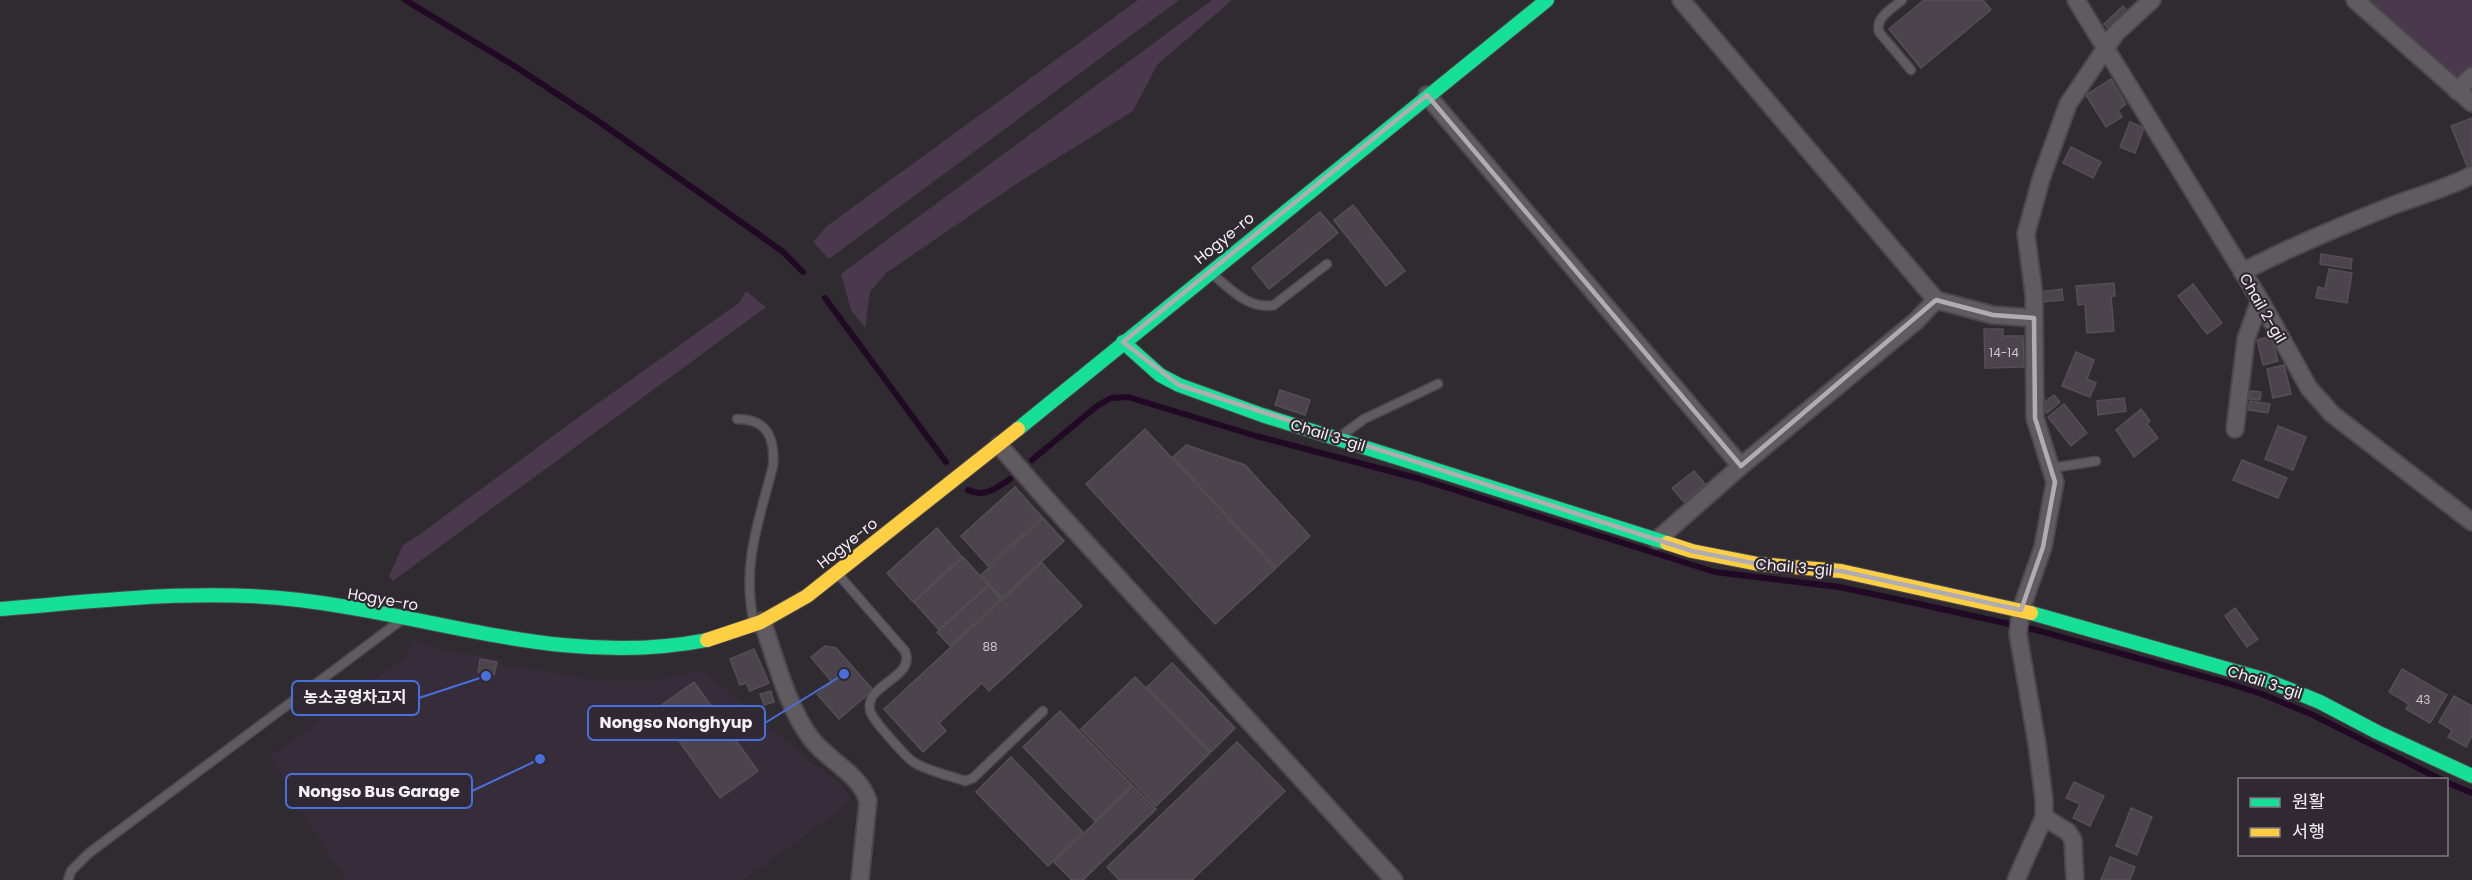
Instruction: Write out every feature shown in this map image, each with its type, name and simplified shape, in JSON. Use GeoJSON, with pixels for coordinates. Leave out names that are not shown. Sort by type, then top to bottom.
{"type":"FeatureCollection","features":[{"type":"Feature","properties":{"kind":"street","name":"Hogye-ro"},"geometry":{"type":"LineString","coordinates":[[0,609],[188,594],[241,594],[301,600],[577,649],[630,651],[717,638],[759,623],[792,605],[837,573],[999,445],[1209,272],[1547,0]]}},
{"type":"Feature","properties":{"kind":"street"},"geometry":{"type":"LineString","coordinates":[[1681,0],[1936,300],[1993,315],[2034,318]]}},
{"type":"Feature","properties":{"kind":"street","name":"Chail 2-gil"},"geometry":{"type":"LineString","coordinates":[[2076,0],[2260,300],[2309,388],[2332,414],[2472,522]]}},
{"type":"Feature","properties":{"kind":"street"},"geometry":{"type":"LineString","coordinates":[[2016,880],[2044,817],[2034,721],[2018,634],[2021,610],[2045,537],[2055,482],[2036,418],[2034,295],[2026,234],[2064,112],[2124,26],[2152,0]]}},
{"type":"Feature","properties":{"kind":"street"},"geometry":{"type":"LineString","coordinates":[[2355,0],[2472,103]]}},
{"type":"Feature","properties":{"kind":"street"},"geometry":{"type":"LineString","coordinates":[[2457,91],[2472,76]]}},
{"type":"Feature","properties":{"kind":"street"},"geometry":{"type":"LineString","coordinates":[[1427,95],[1741,466]]}},
{"type":"Feature","properties":{"kind":"street"},"geometry":{"type":"LineString","coordinates":[[2242,272],[2326,231],[2351,224],[2396,204],[2445,189],[2472,176]]}},
{"type":"Feature","properties":{"kind":"street"},"geometry":{"type":"LineString","coordinates":[[1657,540],[1741,466],[1916,321],[1936,300]]}},
{"type":"Feature","properties":{"kind":"street"},"geometry":{"type":"LineString","coordinates":[[2235,429],[2246,339],[2260,300]]}},
{"type":"Feature","properties":{"kind":"street","name":"Chail 3-gil"},"geometry":{"type":"LineString","coordinates":[[1123,342],[1160,375],[1179,385],[1262,415],[1657,540],[1722,558],[1758,564],[1841,571],[2021,610],[2276,683],[2472,776]]}},
{"type":"Feature","properties":{"kind":"street"},"geometry":{"type":"LineString","coordinates":[[999,445],[1394,880]]}},
{"type":"Feature","properties":{"kind":"street"},"geometry":{"type":"LineString","coordinates":[[759,623],[797,717],[808,735],[828,757],[857,779],[865,789],[868,801],[860,880]]}},
{"type":"Feature","properties":{"kind":"street"},"geometry":{"type":"LineString","coordinates":[[2044,817],[2068,832],[2073,840],[2075,880]]}},
{"type":"Feature","properties":{"kind":"lane"},"geometry":{"type":"LineString","coordinates":[[1902,0],[1880,18],[1877,26],[1879,32],[1911,70]]}},
{"type":"Feature","properties":{"kind":"lane"},"geometry":{"type":"LineString","coordinates":[[1209,272],[1250,304],[1264,307],[1274,305],[1327,264]]}},
{"type":"Feature","properties":{"kind":"lane"},"geometry":{"type":"LineString","coordinates":[[1339,438],[1364,419],[1438,384]]}},
{"type":"Feature","properties":{"kind":"lane"},"geometry":{"type":"LineString","coordinates":[[737,419],[747,419],[761,426],[772,439],[774,450],[773,466],[750,564],[748,585],[759,623]]}},
{"type":"Feature","properties":{"kind":"lane"},"geometry":{"type":"LineString","coordinates":[[2052,468],[2096,461]]}},
{"type":"Feature","properties":{"kind":"lane"},"geometry":{"type":"LineString","coordinates":[[837,573],[907,657],[907,663],[902,670],[873,697],[870,707],[872,716],[913,762],[965,781],[973,778],[1043,711]]}},
{"type":"Feature","properties":{"kind":"lane"},"geometry":{"type":"LineString","coordinates":[[68,880],[71,871],[89,853],[403,619]]}},
{"type":"Feature","properties":{"kind":"highlighted area"},"geometry":{"type":"Polygon","coordinates":[[[1427,95],[1741,466],[1936,300],[1993,315],[2034,318],[2035,418],[2055,482],[2043,547],[2021,610],[1841,571],[1758,564],[1692,551],[1179,385],[1123,342],[1427,95]]]}},
{"type":"Feature","properties":{"kind":"shaded area"},"geometry":{"type":"Polygon","coordinates":[[[1138,0],[1179,0],[829,259],[813,242],[827,226],[1138,0]]]}},
{"type":"Feature","properties":{"kind":"shaded area"},"geometry":{"type":"Polygon","coordinates":[[[1212,0],[1232,0],[1157,65],[1133,111],[1019,182],[886,273],[870,292],[865,328],[851,310],[841,274],[1212,0]]]}},
{"type":"Feature","properties":{"kind":"shaded area"},"geometry":{"type":"Polygon","coordinates":[[[2363,0],[2472,0],[2472,66],[2457,81],[2363,0]]]}},
{"type":"Feature","properties":{"kind":"shaded area"},"geometry":{"type":"Polygon","coordinates":[[[746,291],[766,307],[393,581],[389,576],[403,545],[740,302],[746,291]]]}},
{"type":"Feature","properties":{"kind":"shaded area"},"geometry":{"type":"Polygon","coordinates":[[[414,640],[441,650],[501,659],[501,664],[602,681],[649,681],[703,670],[810,761],[842,785],[852,801],[744,880],[346,880],[270,757],[404,658],[414,640]]]}},
{"type":"Feature","properties":{"kind":"building"},"geometry":{"type":"Polygon","coordinates":[[[1924,0],[1983,0],[1991,10],[1921,68],[1889,29],[1924,0]]]}},
{"type":"Feature","properties":{"kind":"building"},"geometry":{"type":"Polygon","coordinates":[[[2123,6],[2129,13],[2111,30],[2104,24],[2123,6]]]}},
{"type":"Feature","properties":{"kind":"building"},"geometry":{"type":"Polygon","coordinates":[[[2111,79],[2126,104],[2118,110],[2122,117],[2106,127],[2086,95],[2111,79]]]}},
{"type":"Feature","properties":{"kind":"building"},"geometry":{"type":"Polygon","coordinates":[[[2472,118],[2472,164],[2467,166],[2451,126],[2472,118]]]}},
{"type":"Feature","properties":{"kind":"building"},"geometry":{"type":"Polygon","coordinates":[[[2130,122],[2144,128],[2135,153],[2120,147],[2130,122]]]}},
{"type":"Feature","properties":{"kind":"building"},"geometry":{"type":"Polygon","coordinates":[[[2071,147],[2101,162],[2093,178],[2063,163],[2071,147]]]}},
{"type":"Feature","properties":{"kind":"building"},"geometry":{"type":"Polygon","coordinates":[[[1353,205],[1405,271],[1386,286],[1334,220],[1353,205]]]}},
{"type":"Feature","properties":{"kind":"building"},"geometry":{"type":"Polygon","coordinates":[[[1320,212],[1338,233],[1269,289],[1252,268],[1320,212]]]}},
{"type":"Feature","properties":{"kind":"building"},"geometry":{"type":"Polygon","coordinates":[[[2321,254],[2352,259],[2351,269],[2320,264],[2321,254]]]}},
{"type":"Feature","properties":{"kind":"building"},"geometry":{"type":"Polygon","coordinates":[[[2329,269],[2352,273],[2347,303],[2316,298],[2318,287],[2325,289],[2329,269]]]}},
{"type":"Feature","properties":{"kind":"building"},"geometry":{"type":"Polygon","coordinates":[[[2114,283],[2115,296],[2111,296],[2114,331],[2087,333],[2085,304],[2078,305],[2076,286],[2114,283]]]}},
{"type":"Feature","properties":{"kind":"building"},"geometry":{"type":"Polygon","coordinates":[[[2193,284],[2222,323],[2207,334],[2178,296],[2193,284]]]}},
{"type":"Feature","properties":{"kind":"building"},"geometry":{"type":"Polygon","coordinates":[[[2062,289],[2063,300],[2042,302],[2040,292],[2062,289]]]}},
{"type":"Feature","properties":{"kind":"building"},"geometry":{"type":"Polygon","coordinates":[[[1984,329],[2003,329],[2003,336],[2023,336],[2024,367],[1985,368],[1984,329]]]}},
{"type":"Feature","properties":{"kind":"building"},"geometry":{"type":"Polygon","coordinates":[[[2271,336],[2278,361],[2263,365],[2257,340],[2271,336]]]}},
{"type":"Feature","properties":{"kind":"building"},"geometry":{"type":"Polygon","coordinates":[[[2076,352],[2094,360],[2087,379],[2096,383],[2090,397],[2062,386],[2076,352]]]}},
{"type":"Feature","properties":{"kind":"building"},"geometry":{"type":"Polygon","coordinates":[[[2284,365],[2291,394],[2273,398],[2267,369],[2284,365]]]}},
{"type":"Feature","properties":{"kind":"building"},"geometry":{"type":"Polygon","coordinates":[[[1280,390],[1310,400],[1305,415],[1275,405],[1280,390]]]}},
{"type":"Feature","properties":{"kind":"building"},"geometry":{"type":"Polygon","coordinates":[[[2250,391],[2261,392],[2260,400],[2249,399],[2250,391]]]}},
{"type":"Feature","properties":{"kind":"building"},"geometry":{"type":"Polygon","coordinates":[[[2054,395],[2060,402],[2047,413],[2041,405],[2054,395]]]}},
{"type":"Feature","properties":{"kind":"building"},"geometry":{"type":"Polygon","coordinates":[[[2124,398],[2126,411],[2098,415],[2097,401],[2124,398]]]}},
{"type":"Feature","properties":{"kind":"building"},"geometry":{"type":"Polygon","coordinates":[[[2250,401],[2270,404],[2268,413],[2248,410],[2250,401]]]}},
{"type":"Feature","properties":{"kind":"building"},"geometry":{"type":"Polygon","coordinates":[[[2064,404],[2087,433],[2071,446],[2048,417],[2064,404]]]}},
{"type":"Feature","properties":{"kind":"building"},"geometry":{"type":"Polygon","coordinates":[[[2141,409],[2150,421],[2147,424],[2158,438],[2134,457],[2116,430],[2141,409]]]}},
{"type":"Feature","properties":{"kind":"building"},"geometry":{"type":"Polygon","coordinates":[[[2278,426],[2306,437],[2293,470],[2265,459],[2278,426]]]}},
{"type":"Feature","properties":{"kind":"building"},"geometry":{"type":"Polygon","coordinates":[[[1145,429],[1275,569],[1215,624],[1086,484],[1145,429]]]}},
{"type":"Feature","properties":{"kind":"building"},"geometry":{"type":"Polygon","coordinates":[[[1186,445],[1245,465],[1310,536],[1276,568],[1173,457],[1186,445]]]}},
{"type":"Feature","properties":{"kind":"building"},"geometry":{"type":"Polygon","coordinates":[[[2242,460],[2287,478],[2278,498],[2233,480],[2242,460]]]}},
{"type":"Feature","properties":{"kind":"building"},"geometry":{"type":"Polygon","coordinates":[[[1694,471],[1705,484],[1684,502],[1672,488],[1694,471]]]}},
{"type":"Feature","properties":{"kind":"building"},"geometry":{"type":"Polygon","coordinates":[[[1015,487],[1042,517],[988,566],[961,536],[1015,487]]]}},
{"type":"Feature","properties":{"kind":"building"},"geometry":{"type":"Polygon","coordinates":[[[1043,518],[1064,541],[1002,598],[981,575],[1043,518]]]}},
{"type":"Feature","properties":{"kind":"building"},"geometry":{"type":"Polygon","coordinates":[[[937,528],[962,557],[913,602],[887,573],[937,528]]]}},
{"type":"Feature","properties":{"kind":"building"},"geometry":{"type":"Polygon","coordinates":[[[963,557],[988,585],[939,630],[914,602],[963,557]]]}},
{"type":"Feature","properties":{"kind":"building"},"geometry":{"type":"Polygon","coordinates":[[[1042,563],[1082,606],[989,691],[982,683],[939,723],[946,731],[923,752],[884,709],[1042,563]]]}},
{"type":"Feature","properties":{"kind":"building"},"geometry":{"type":"Polygon","coordinates":[[[989,585],[1001,599],[950,646],[937,632],[989,585]]]}},
{"type":"Feature","properties":{"kind":"building"},"geometry":{"type":"Polygon","coordinates":[[[2235,608],[2258,639],[2247,647],[2225,616],[2235,608]]]}},
{"type":"Feature","properties":{"kind":"building"},"geometry":{"type":"Polygon","coordinates":[[[825,646],[836,648],[873,690],[839,719],[817,694],[832,682],[811,657],[825,646]]]}},
{"type":"Feature","properties":{"kind":"building"},"geometry":{"type":"Polygon","coordinates":[[[754,649],[769,683],[750,691],[746,683],[740,685],[730,659],[754,649]]]}},
{"type":"Feature","properties":{"kind":"building"},"geometry":{"type":"Polygon","coordinates":[[[480,659],[497,662],[494,675],[478,672],[480,659]]]}},
{"type":"Feature","properties":{"kind":"building"},"geometry":{"type":"Polygon","coordinates":[[[1172,663],[1235,728],[1211,752],[1147,687],[1172,663]]]}},
{"type":"Feature","properties":{"kind":"building"},"geometry":{"type":"Polygon","coordinates":[[[2402,669],[2447,695],[2430,723],[2406,709],[2409,704],[2389,692],[2402,669]]]}},
{"type":"Feature","properties":{"kind":"building"},"geometry":{"type":"Polygon","coordinates":[[[1135,677],[1210,753],[1156,806],[1081,729],[1135,677]]]}},
{"type":"Feature","properties":{"kind":"building"},"geometry":{"type":"Polygon","coordinates":[[[694,682],[758,771],[720,798],[656,709],[694,682]]]}},
{"type":"Feature","properties":{"kind":"building"},"geometry":{"type":"Polygon","coordinates":[[[771,691],[774,702],[764,705],[760,694],[771,691]]]}},
{"type":"Feature","properties":{"kind":"building"},"geometry":{"type":"Polygon","coordinates":[[[2454,696],[2472,706],[2472,736],[2466,747],[2448,737],[2452,730],[2439,722],[2454,696]]]}},
{"type":"Feature","properties":{"kind":"building"},"geometry":{"type":"Polygon","coordinates":[[[1060,711],[1132,785],[1095,821],[1023,747],[1060,711]]]}},
{"type":"Feature","properties":{"kind":"building"},"geometry":{"type":"Polygon","coordinates":[[[1237,742],[1285,791],[1192,880],[1119,880],[1107,867],[1237,742]]]}},
{"type":"Feature","properties":{"kind":"building"},"geometry":{"type":"Polygon","coordinates":[[[1011,757],[1083,832],[1048,866],[976,792],[1011,757]]]}},
{"type":"Feature","properties":{"kind":"building"},"geometry":{"type":"Polygon","coordinates":[[[2074,782],[2104,796],[2090,826],[2073,818],[2080,804],[2066,798],[2074,782]]]}},
{"type":"Feature","properties":{"kind":"building"},"geometry":{"type":"Polygon","coordinates":[[[1133,786],[1156,809],[1083,880],[1072,880],[1054,862],[1133,786]]]}},
{"type":"Feature","properties":{"kind":"building"},"geometry":{"type":"Polygon","coordinates":[[[2131,808],[2152,817],[2137,855],[2116,846],[2131,808]]]}},
{"type":"Feature","properties":{"kind":"building"},"geometry":{"type":"Polygon","coordinates":[[[2110,857],[2135,867],[2130,880],[2101,880],[2110,857]]]}},
{"type":"Feature","properties":{"kind":"waterway"},"geometry":{"type":"LineString","coordinates":[[405,0],[513,65],[598,121],[782,251],[803,272]]}},
{"type":"Feature","properties":{"kind":"waterway"},"geometry":{"type":"LineString","coordinates":[[825,298],[946,462]]}},
{"type":"Feature","properties":{"kind":"waterway"},"geometry":{"type":"LineString","coordinates":[[1032,460],[1097,406],[1111,398],[1128,397],[1256,436],[1420,479],[1715,572],[1839,587],[1910,602],[2032,629],[2227,683],[2262,694],[2313,715],[2438,778]]}},
{"type":"Feature","properties":{"kind":"waterway"},"geometry":{"type":"LineString","coordinates":[[968,490],[985,492],[995,489],[1010,479]]}},
{"type":"Feature","properties":{"kind":"waterway"},"geometry":{"type":"LineString","coordinates":[[2448,783],[2472,793]]}},
{"type":"Feature","properties":{"kind":"traffic: fast"},"geometry":{"type":"LineString","coordinates":[[1018,429],[1547,0]]}},
{"type":"Feature","properties":{"kind":"traffic: fast"},"geometry":{"type":"LineString","coordinates":[[1123,342],[1160,375],[1179,385],[1262,415],[1667,543]]}},
{"type":"Feature","properties":{"kind":"traffic: fast"},"geometry":{"type":"LineString","coordinates":[[0,609],[112,599],[224,595],[299,600],[351,607],[552,644],[603,648],[654,647],[707,640]]}},
{"type":"Feature","properties":{"kind":"traffic: fast"},"geometry":{"type":"LineString","coordinates":[[2031,613],[2266,680],[2320,702],[2377,732],[2472,776]]}},
{"type":"Feature","properties":{"kind":"traffic: slow"},"geometry":{"type":"LineString","coordinates":[[707,640],[761,622],[807,596],[1018,429]]}},
{"type":"Feature","properties":{"kind":"traffic: slow"},"geometry":{"type":"LineString","coordinates":[[1667,543],[1692,551],[1758,564],[1841,571],[2031,613]]}},
{"type":"Feature","properties":{"kind":"place","name":"Nongso Nonghyup"},"geometry":{"type":"Point","coordinates":[844,674]}},
{"type":"Feature","properties":{"kind":"place","name":"농소공영차고지"},"geometry":{"type":"Point","coordinates":[486,676]}},
{"type":"Feature","properties":{"kind":"place","name":"Nongso Bus Garage"},"geometry":{"type":"Point","coordinates":[540,759]}}]}
